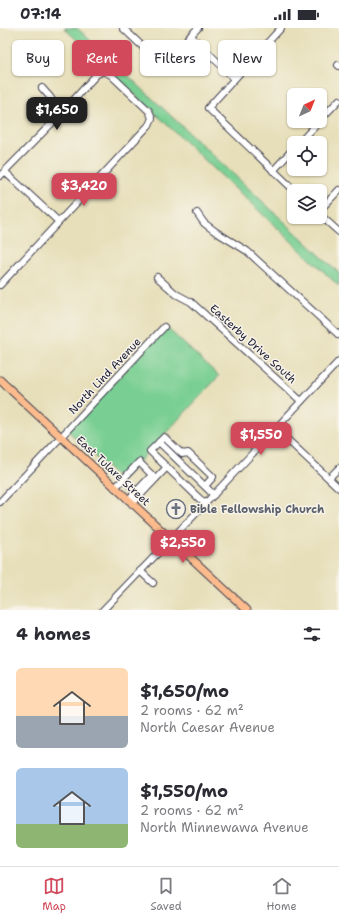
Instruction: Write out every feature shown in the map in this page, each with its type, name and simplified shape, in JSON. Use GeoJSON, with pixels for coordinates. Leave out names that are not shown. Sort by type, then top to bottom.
{"type":"FeatureCollection","features":[{"type":"Feature","properties":{"kind":"main road","name":"East Tulare Street"},"geometry":{"type":"LineString","coordinates":[[0,380],[247,610]]}},
{"type":"Feature","properties":{"kind":"street"},"geometry":{"type":"LineString","coordinates":[[123,28],[162,65],[198,28]]}},
{"type":"Feature","properties":{"kind":"street"},"geometry":{"type":"LineString","coordinates":[[282,28],[234,78],[208,108],[287,184]]}},
{"type":"Feature","properties":{"kind":"street"},"geometry":{"type":"LineString","coordinates":[[191,36],[234,78]]}},
{"type":"Feature","properties":{"kind":"street"},"geometry":{"type":"LineString","coordinates":[[0,285],[149,125],[152,118],[149,111],[111,75],[103,71],[96,75],[61,114],[2,174],[58,221]]}},
{"type":"Feature","properties":{"kind":"street"},"geometry":{"type":"LineString","coordinates":[[42,88],[61,114]]}},
{"type":"Feature","properties":{"kind":"street"},"geometry":{"type":"LineString","coordinates":[[327,113],[339,100]]}},
{"type":"Feature","properties":{"kind":"street"},"geometry":{"type":"LineString","coordinates":[[306,136],[313,128]]}},
{"type":"Feature","properties":{"kind":"street"},"geometry":{"type":"LineString","coordinates":[[273,171],[287,156]]}},
{"type":"Feature","properties":{"kind":"street"},"geometry":{"type":"LineString","coordinates":[[327,203],[339,190]]}},
{"type":"Feature","properties":{"kind":"street"},"geometry":{"type":"LineString","coordinates":[[197,213],[204,223],[247,251],[339,335]]}},
{"type":"Feature","properties":{"kind":"street"},"geometry":{"type":"LineString","coordinates":[[327,221],[339,232]]}},
{"type":"Feature","properties":{"kind":"street","name":"Easterby Drive South"},"geometry":{"type":"LineString","coordinates":[[157,277],[176,294],[191,302],[301,401]]}},
{"type":"Feature","properties":{"kind":"street","name":"North Lind Avenue"},"geometry":{"type":"LineString","coordinates":[[0,502],[62,438],[164,327]]}},
{"type":"Feature","properties":{"kind":"street"},"geometry":{"type":"LineString","coordinates":[[103,610],[214,495],[339,360]]}},
{"type":"Feature","properties":{"kind":"street"},"geometry":{"type":"LineString","coordinates":[[275,428],[339,488]]}},
{"type":"Feature","properties":{"kind":"street"},"geometry":{"type":"LineString","coordinates":[[204,486],[213,477],[188,453],[182,454],[164,437],[150,451],[205,504]]}},
{"type":"Feature","properties":{"kind":"street"},"geometry":{"type":"LineString","coordinates":[[158,442],[214,495]]}},
{"type":"Feature","properties":{"kind":"street"},"geometry":{"type":"LineString","coordinates":[[116,488],[139,462],[152,475],[130,502]]}},
{"type":"Feature","properties":{"kind":"street"},"geometry":{"type":"LineString","coordinates":[[130,502],[167,467]]}},
{"type":"Feature","properties":{"kind":"street"},"geometry":{"type":"LineString","coordinates":[[329,478],[339,468]]}},
{"type":"Feature","properties":{"kind":"street"},"geometry":{"type":"LineString","coordinates":[[130,485],[137,492]]}},
{"type":"Feature","properties":{"kind":"street"},"geometry":{"type":"LineString","coordinates":[[140,571],[153,583]]}},
{"type":"Feature","properties":{"kind":"green space"},"geometry":{"type":"Polygon","coordinates":[[[64,28],[77,28],[90,40],[77,40],[64,28]]]}},
{"type":"Feature","properties":{"kind":"green space"},"geometry":{"type":"Polygon","coordinates":[[[115,76],[128,76],[339,273],[339,286],[115,76]]]}},
{"type":"Feature","properties":{"kind":"green space"},"geometry":{"type":"Polygon","coordinates":[[[166,327],[219,376],[121,481],[68,431],[166,327]]]}},
{"type":"Feature","properties":{"kind":"place","name":"Bible Fellowship Church"},"geometry":{"type":"Point","coordinates":[176,509]}}]}
